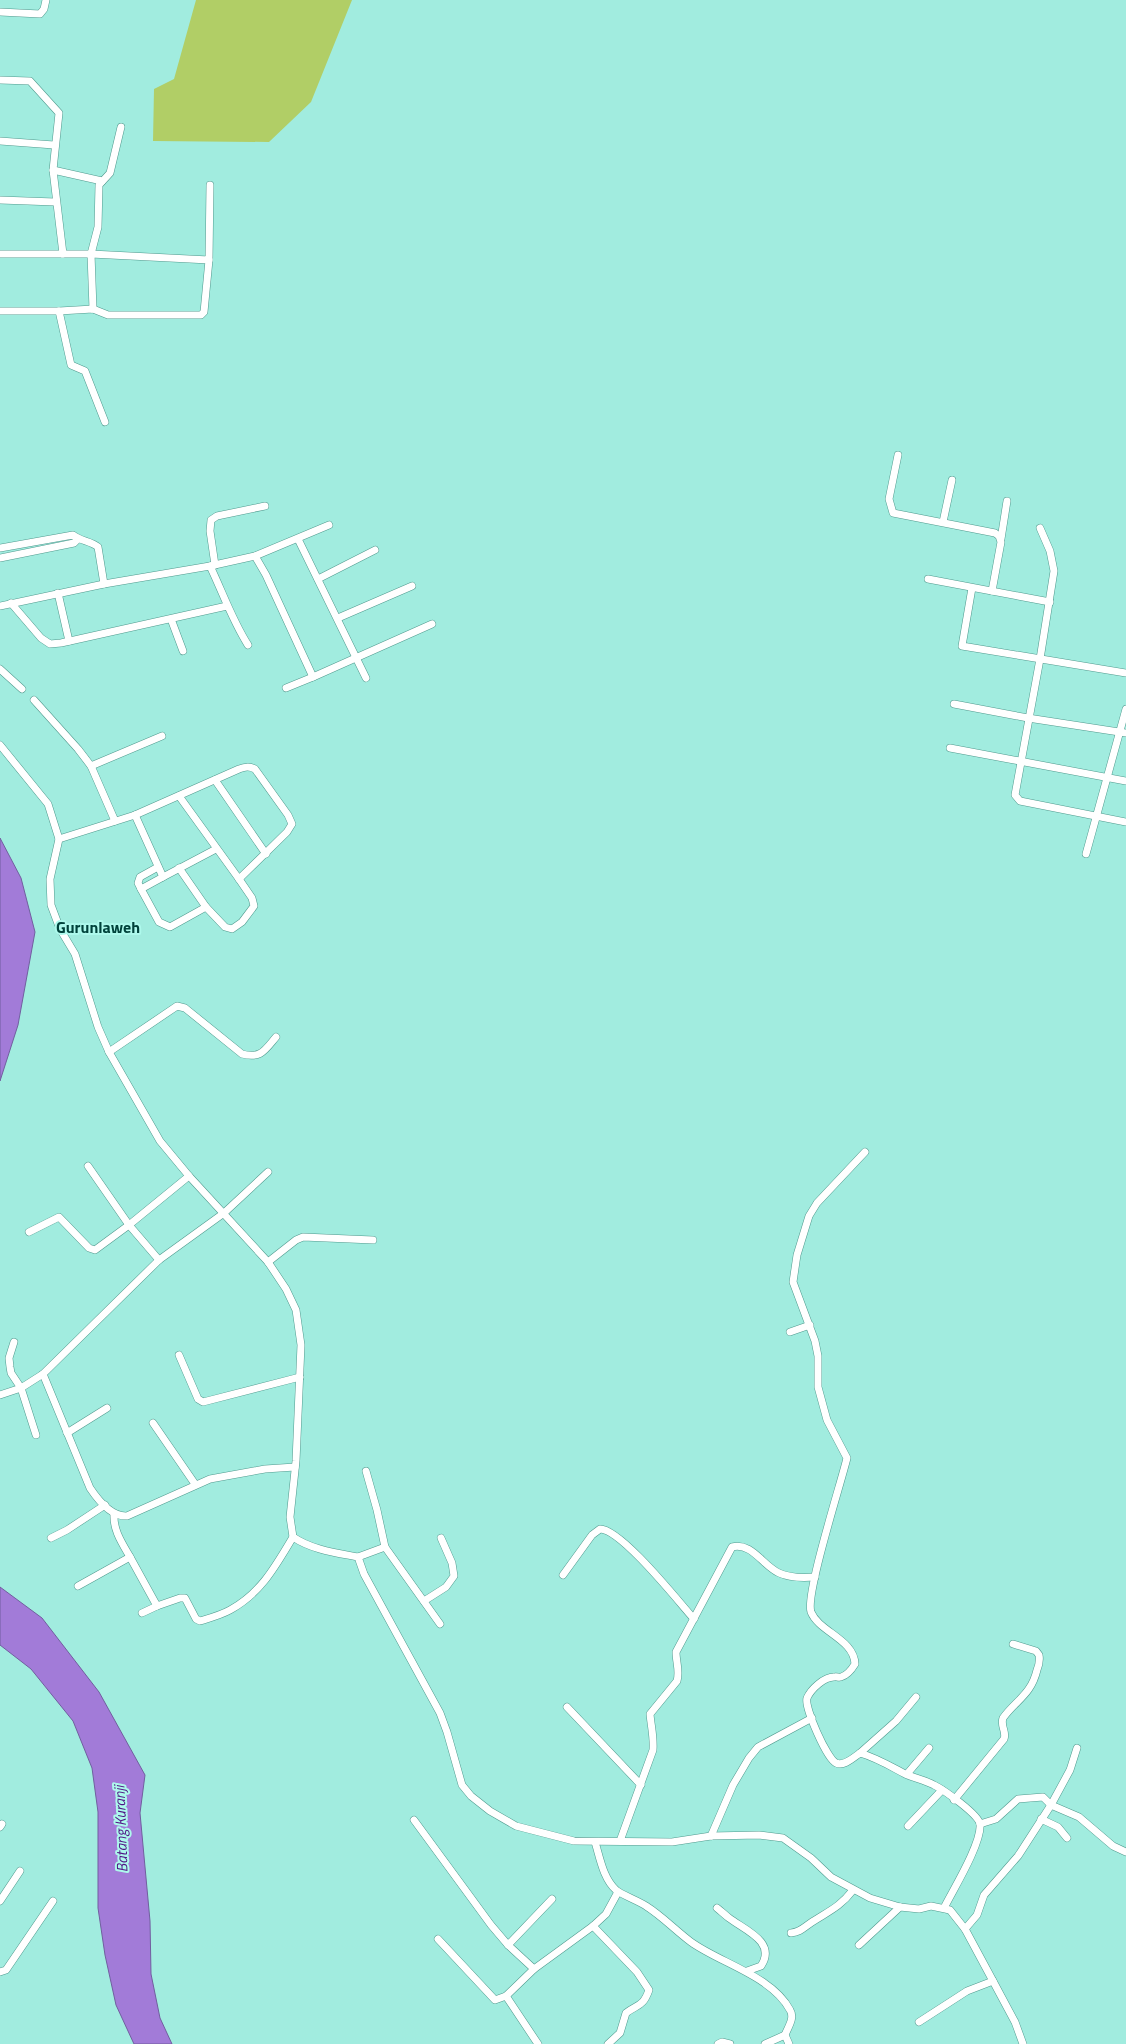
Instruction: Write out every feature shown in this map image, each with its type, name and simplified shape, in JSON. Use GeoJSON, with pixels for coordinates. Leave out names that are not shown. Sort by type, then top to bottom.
{"type":"FeatureCollection","features":[{"type":"Feature","properties":{"kind":"street"},"geometry":{"type":"LineString","coordinates":[[0,12],[40,14],[44,9],[46,0]]}},
{"type":"Feature","properties":{"kind":"street"},"geometry":{"type":"LineString","coordinates":[[0,72],[0,80],[30,81],[35,84],[59,113],[52,170],[63,254]]}},
{"type":"Feature","properties":{"kind":"street"},"geometry":{"type":"LineString","coordinates":[[93,310],[91,254],[98,226],[100,185],[110,173],[121,126]]}},
{"type":"Feature","properties":{"kind":"street"},"geometry":{"type":"LineString","coordinates":[[0,142],[54,145]]}},
{"type":"Feature","properties":{"kind":"street"},"geometry":{"type":"LineString","coordinates":[[52,170],[102,181]]}},
{"type":"Feature","properties":{"kind":"street"},"geometry":{"type":"LineString","coordinates":[[0,311],[59,312],[93,310],[108,315],[201,316],[204,312],[209,260],[210,185]]}},
{"type":"Feature","properties":{"kind":"street"},"geometry":{"type":"LineString","coordinates":[[0,200],[55,202]]}},
{"type":"Feature","properties":{"kind":"street"},"geometry":{"type":"LineString","coordinates":[[0,254],[91,254],[209,260]]}},
{"type":"Feature","properties":{"kind":"street"},"geometry":{"type":"LineString","coordinates":[[59,312],[71,366],[85,371],[105,422]]}},
{"type":"Feature","properties":{"kind":"street"},"geometry":{"type":"LineString","coordinates":[[898,455],[889,499],[893,513],[995,533],[1001,539]]}},
{"type":"Feature","properties":{"kind":"street"},"geometry":{"type":"LineString","coordinates":[[943,522],[952,480]]}},
{"type":"Feature","properties":{"kind":"street"},"geometry":{"type":"LineString","coordinates":[[992,591],[1007,501]]}},
{"type":"Feature","properties":{"kind":"street"},"geometry":{"type":"LineString","coordinates":[[248,645],[227,606],[213,565],[211,520],[218,516],[265,506]]}},
{"type":"Feature","properties":{"kind":"street"},"geometry":{"type":"LineString","coordinates":[[0,606],[58,593],[255,556],[329,524]]}},
{"type":"Feature","properties":{"kind":"street"},"geometry":{"type":"LineString","coordinates":[[1040,528],[1053,563],[1054,571],[1040,659],[1014,794],[1020,801],[1126,822]]}},
{"type":"Feature","properties":{"kind":"street"},"geometry":{"type":"LineString","coordinates":[[0,548],[71,535],[75,536],[77,540],[93,543],[98,547],[104,584]]}},
{"type":"Feature","properties":{"kind":"street"},"geometry":{"type":"LineString","coordinates":[[298,539],[366,678]]}},
{"type":"Feature","properties":{"kind":"street"},"geometry":{"type":"LineString","coordinates":[[0,558],[74,543],[77,540]]}},
{"type":"Feature","properties":{"kind":"street"},"geometry":{"type":"LineString","coordinates":[[17,544],[19,554]]}},
{"type":"Feature","properties":{"kind":"street"},"geometry":{"type":"LineString","coordinates":[[318,580],[375,550]]}},
{"type":"Feature","properties":{"kind":"street"},"geometry":{"type":"LineString","coordinates":[[255,556],[266,575],[313,677]]}},
{"type":"Feature","properties":{"kind":"street"},"geometry":{"type":"LineString","coordinates":[[928,578],[1050,602]]}},
{"type":"Feature","properties":{"kind":"street"},"geometry":{"type":"LineString","coordinates":[[338,618],[412,586]]}},
{"type":"Feature","properties":{"kind":"street"},"geometry":{"type":"LineString","coordinates":[[972,588],[962,646],[1126,673]]}},
{"type":"Feature","properties":{"kind":"street"},"geometry":{"type":"LineString","coordinates":[[58,593],[69,641]]}},
{"type":"Feature","properties":{"kind":"street"},"geometry":{"type":"LineString","coordinates":[[10,604],[46,642],[54,644],[227,606]]}},
{"type":"Feature","properties":{"kind":"street"},"geometry":{"type":"LineString","coordinates":[[171,619],[183,651]]}},
{"type":"Feature","properties":{"kind":"street"},"geometry":{"type":"LineString","coordinates":[[286,688],[432,624]]}},
{"type":"Feature","properties":{"kind":"street"},"geometry":{"type":"LineString","coordinates":[[0,669],[22,689]]}},
{"type":"Feature","properties":{"kind":"street"},"geometry":{"type":"LineString","coordinates":[[34,700],[91,766],[115,821]]}},
{"type":"Feature","properties":{"kind":"street"},"geometry":{"type":"LineString","coordinates":[[954,704],[1028,718],[1123,732]]}},
{"type":"Feature","properties":{"kind":"street"},"geometry":{"type":"LineString","coordinates":[[1086,854],[1107,777],[1123,732],[1126,709]]}},
{"type":"Feature","properties":{"kind":"street"},"geometry":{"type":"LineString","coordinates":[[91,766],[162,736]]}},
{"type":"Feature","properties":{"kind":"street"},"geometry":{"type":"LineString","coordinates":[[0,746],[48,804],[59,839],[50,879],[51,905],[60,929],[77,960],[98,1027],[109,1052],[160,1141],[189,1176],[268,1262],[286,1289],[298,1317],[301,1345],[295,1467],[290,1517],[293,1537],[268,1579],[252,1594],[229,1610],[200,1621],[196,1619],[185,1598],[180,1598],[142,1613]]}},
{"type":"Feature","properties":{"kind":"street"},"geometry":{"type":"LineString","coordinates":[[950,748],[1126,780]]}},
{"type":"Feature","properties":{"kind":"street"},"geometry":{"type":"LineString","coordinates":[[59,839],[135,814],[239,769],[251,767],[288,815],[291,820],[291,828],[239,879]]}},
{"type":"Feature","properties":{"kind":"street"},"geometry":{"type":"LineString","coordinates":[[215,780],[266,854]]}},
{"type":"Feature","properties":{"kind":"street"},"geometry":{"type":"LineString","coordinates":[[179,796],[252,898],[254,906],[242,922],[234,929],[228,929],[206,907],[179,868]]}},
{"type":"Feature","properties":{"kind":"street"},"geometry":{"type":"LineString","coordinates":[[135,814],[163,877]]}},
{"type":"Feature","properties":{"kind":"street"},"geometry":{"type":"LineString","coordinates":[[141,889],[216,849]]}},
{"type":"Feature","properties":{"kind":"street"},"geometry":{"type":"LineString","coordinates":[[158,867],[140,877],[138,882],[159,922],[167,927],[175,926],[206,907]]}},
{"type":"Feature","properties":{"kind":"street"},"geometry":{"type":"LineString","coordinates":[[109,1052],[177,1006],[185,1008],[242,1054],[253,1057],[258,1056],[276,1037]]}},
{"type":"Feature","properties":{"kind":"street"},"geometry":{"type":"LineString","coordinates":[[865,1152],[818,1203],[809,1216],[797,1255],[793,1282],[810,1326],[818,1356],[818,1387],[827,1420],[847,1458],[815,1577],[810,1605],[818,1621],[852,1653],[855,1664],[842,1677],[833,1676],[826,1679],[812,1690],[806,1702],[823,1744],[832,1760],[842,1764],[860,1753],[896,1721],[916,1697]]}},
{"type":"Feature","properties":{"kind":"street"},"geometry":{"type":"LineString","coordinates":[[88,1166],[129,1225],[159,1260]]}},
{"type":"Feature","properties":{"kind":"street"},"geometry":{"type":"LineString","coordinates":[[0,1395],[22,1388],[43,1374],[159,1260],[224,1213],[268,1172]]}},
{"type":"Feature","properties":{"kind":"street"},"geometry":{"type":"LineString","coordinates":[[29,1232],[60,1217],[89,1248],[96,1250],[189,1176]]}},
{"type":"Feature","properties":{"kind":"street"},"geometry":{"type":"LineString","coordinates":[[268,1262],[296,1240],[303,1237],[374,1240]]}},
{"type":"Feature","properties":{"kind":"street"},"geometry":{"type":"LineString","coordinates":[[790,1332],[810,1326]]}},
{"type":"Feature","properties":{"kind":"street"},"geometry":{"type":"LineString","coordinates":[[14,1342],[10,1367],[14,1379],[22,1388],[36,1434]]}},
{"type":"Feature","properties":{"kind":"street"},"geometry":{"type":"LineString","coordinates":[[178,1355],[198,1399],[203,1402],[300,1377]]}},
{"type":"Feature","properties":{"kind":"street"},"geometry":{"type":"LineString","coordinates":[[43,1374],[90,1488],[114,1514],[127,1516],[195,1484],[210,1479],[265,1469],[295,1467]]}},
{"type":"Feature","properties":{"kind":"street"},"geometry":{"type":"LineString","coordinates":[[67,1433],[107,1408]]}},
{"type":"Feature","properties":{"kind":"street"},"geometry":{"type":"LineString","coordinates":[[153,1423],[195,1484]]}},
{"type":"Feature","properties":{"kind":"street"},"geometry":{"type":"LineString","coordinates":[[366,1471],[385,1546],[440,1624]]}},
{"type":"Feature","properties":{"kind":"street"},"geometry":{"type":"LineString","coordinates":[[51,1538],[67,1530],[105,1505]]}},
{"type":"Feature","properties":{"kind":"street"},"geometry":{"type":"LineString","coordinates":[[114,1514],[114,1523],[118,1536],[157,1606]]}},
{"type":"Feature","properties":{"kind":"street"},"geometry":{"type":"LineString","coordinates":[[563,1575],[592,1535],[600,1529],[609,1531],[643,1561],[694,1619]]}},
{"type":"Feature","properties":{"kind":"street"},"geometry":{"type":"LineString","coordinates":[[293,1537],[301,1542],[320,1548],[358,1557],[385,1546]]}},
{"type":"Feature","properties":{"kind":"street"},"geometry":{"type":"LineString","coordinates":[[424,1601],[446,1587],[454,1576],[452,1562],[441,1538]]}},
{"type":"Feature","properties":{"kind":"street"},"geometry":{"type":"LineString","coordinates":[[620,1841],[653,1750],[654,1734],[650,1714],[677,1680],[679,1674],[676,1652],[732,1547],[740,1545],[748,1549],[777,1572],[788,1577],[815,1577]]}},
{"type":"Feature","properties":{"kind":"street"},"geometry":{"type":"LineString","coordinates":[[358,1557],[364,1574],[440,1714],[462,1785],[471,1796],[490,1811],[516,1826],[567,1840],[672,1842],[711,1836],[759,1835],[783,1838],[811,1858],[831,1877],[870,1898],[900,1907],[920,1909],[932,1906],[944,1908],[955,1916],[964,1929],[1015,2022],[1023,2044]]}},
{"type":"Feature","properties":{"kind":"street"},"geometry":{"type":"LineString","coordinates":[[78,1586],[130,1558]]}},
{"type":"Feature","properties":{"kind":"street"},"geometry":{"type":"LineString","coordinates":[[954,1800],[1004,1739],[1005,1736],[1001,1722],[1031,1688],[1036,1675],[1039,1655],[1036,1651],[1013,1644]]}},
{"type":"Feature","properties":{"kind":"street"},"geometry":{"type":"LineString","coordinates":[[567,1706],[641,1785]]}},
{"type":"Feature","properties":{"kind":"street"},"geometry":{"type":"LineString","coordinates":[[711,1836],[733,1785],[753,1752],[758,1747],[812,1718]]}},
{"type":"Feature","properties":{"kind":"street"},"geometry":{"type":"LineString","coordinates":[[907,1774],[929,1748]]}},
{"type":"Feature","properties":{"kind":"street"},"geometry":{"type":"LineString","coordinates":[[964,1929],[977,1915],[984,1895],[1018,1856],[1042,1819],[1070,1770],[1077,1748]]}},
{"type":"Feature","properties":{"kind":"street"},"geometry":{"type":"LineString","coordinates":[[860,1753],[876,1758],[907,1774],[934,1784],[976,1815],[980,1824],[976,1843],[969,1861],[944,1908]]}},
{"type":"Feature","properties":{"kind":"street"},"geometry":{"type":"LineString","coordinates":[[908,1826],[942,1790]]}},
{"type":"Feature","properties":{"kind":"street"},"geometry":{"type":"LineString","coordinates":[[980,1824],[996,1819],[1018,1799],[1043,1797],[1051,1804],[1079,1817],[1113,1846],[1126,1852]]}},
{"type":"Feature","properties":{"kind":"street"},"geometry":{"type":"LineString","coordinates":[[1042,1819],[1058,1827],[1067,1838]]}},
{"type":"Feature","properties":{"kind":"street"},"geometry":{"type":"LineString","coordinates":[[414,1820],[440,1853],[473,1901],[508,1945],[534,1969]]}},
{"type":"Feature","properties":{"kind":"street"},"geometry":{"type":"LineString","coordinates":[[595,1842],[605,1875],[618,1892],[633,1897],[648,1907],[698,1946],[746,1971],[772,1990],[791,2011],[792,2019],[785,2035],[765,2044]]}},
{"type":"Feature","properties":{"kind":"street"},"geometry":{"type":"LineString","coordinates":[[0,1901],[20,1871]]}},
{"type":"Feature","properties":{"kind":"street"},"geometry":{"type":"LineString","coordinates":[[791,1933],[800,1932],[809,1924],[838,1907],[853,1890]]}},
{"type":"Feature","properties":{"kind":"street"},"geometry":{"type":"LineString","coordinates":[[438,1938],[491,1997],[496,2000],[506,1996],[534,1969],[593,1926],[606,1914],[618,1892]]}},
{"type":"Feature","properties":{"kind":"street"},"geometry":{"type":"LineString","coordinates":[[508,1945],[552,1899]]}},
{"type":"Feature","properties":{"kind":"street"},"geometry":{"type":"LineString","coordinates":[[0,1972],[6,1970],[53,1902]]}},
{"type":"Feature","properties":{"kind":"street"},"geometry":{"type":"LineString","coordinates":[[860,1945],[900,1907]]}},
{"type":"Feature","properties":{"kind":"street"},"geometry":{"type":"LineString","coordinates":[[717,1908],[755,1936],[765,1948],[766,1955],[761,1966],[746,1971]]}},
{"type":"Feature","properties":{"kind":"street"},"geometry":{"type":"LineString","coordinates":[[593,1926],[637,1972],[649,1990],[646,2000],[640,2006],[626,2013],[620,2033],[608,2044]]}},
{"type":"Feature","properties":{"kind":"street"},"geometry":{"type":"LineString","coordinates":[[919,2022],[967,1991],[993,1981]]}},
{"type":"Feature","properties":{"kind":"street"},"geometry":{"type":"LineString","coordinates":[[506,1996],[538,2044]]}},
{"type":"Feature","properties":{"kind":"street"},"geometry":{"type":"LineString","coordinates":[[785,2035],[789,2044]]}},
{"type":"Feature","properties":{"kind":"street"},"geometry":{"type":"LineString","coordinates":[[718,2044],[722,2042],[730,2044]]}},
{"type":"Feature","properties":{"kind":"green space"},"geometry":{"type":"Polygon","coordinates":[[[196,0],[352,0],[311,102],[269,142],[153,141],[154,89],[174,79],[196,0]]]}},
{"type":"Feature","properties":{"kind":"water"},"geometry":{"type":"Polygon","coordinates":[[[0,838],[21,878],[35,932],[18,1025],[0,1081],[0,838]]]}},
{"type":"Feature","properties":{"kind":"water","name":"Batang Kuranji"},"geometry":{"type":"Polygon","coordinates":[[[0,1587],[42,1618],[99,1692],[145,1775],[140,1813],[150,1921],[151,1974],[160,2018],[172,2044],[134,2044],[116,2005],[105,1955],[98,1908],[98,1812],[92,1768],[73,1721],[31,1669],[0,1645],[0,1587]]]}},
{"type":"Feature","properties":{"kind":"district","name":"Gurunlaweh"},"geometry":{"type":"Point","coordinates":[98,927]}}]}
